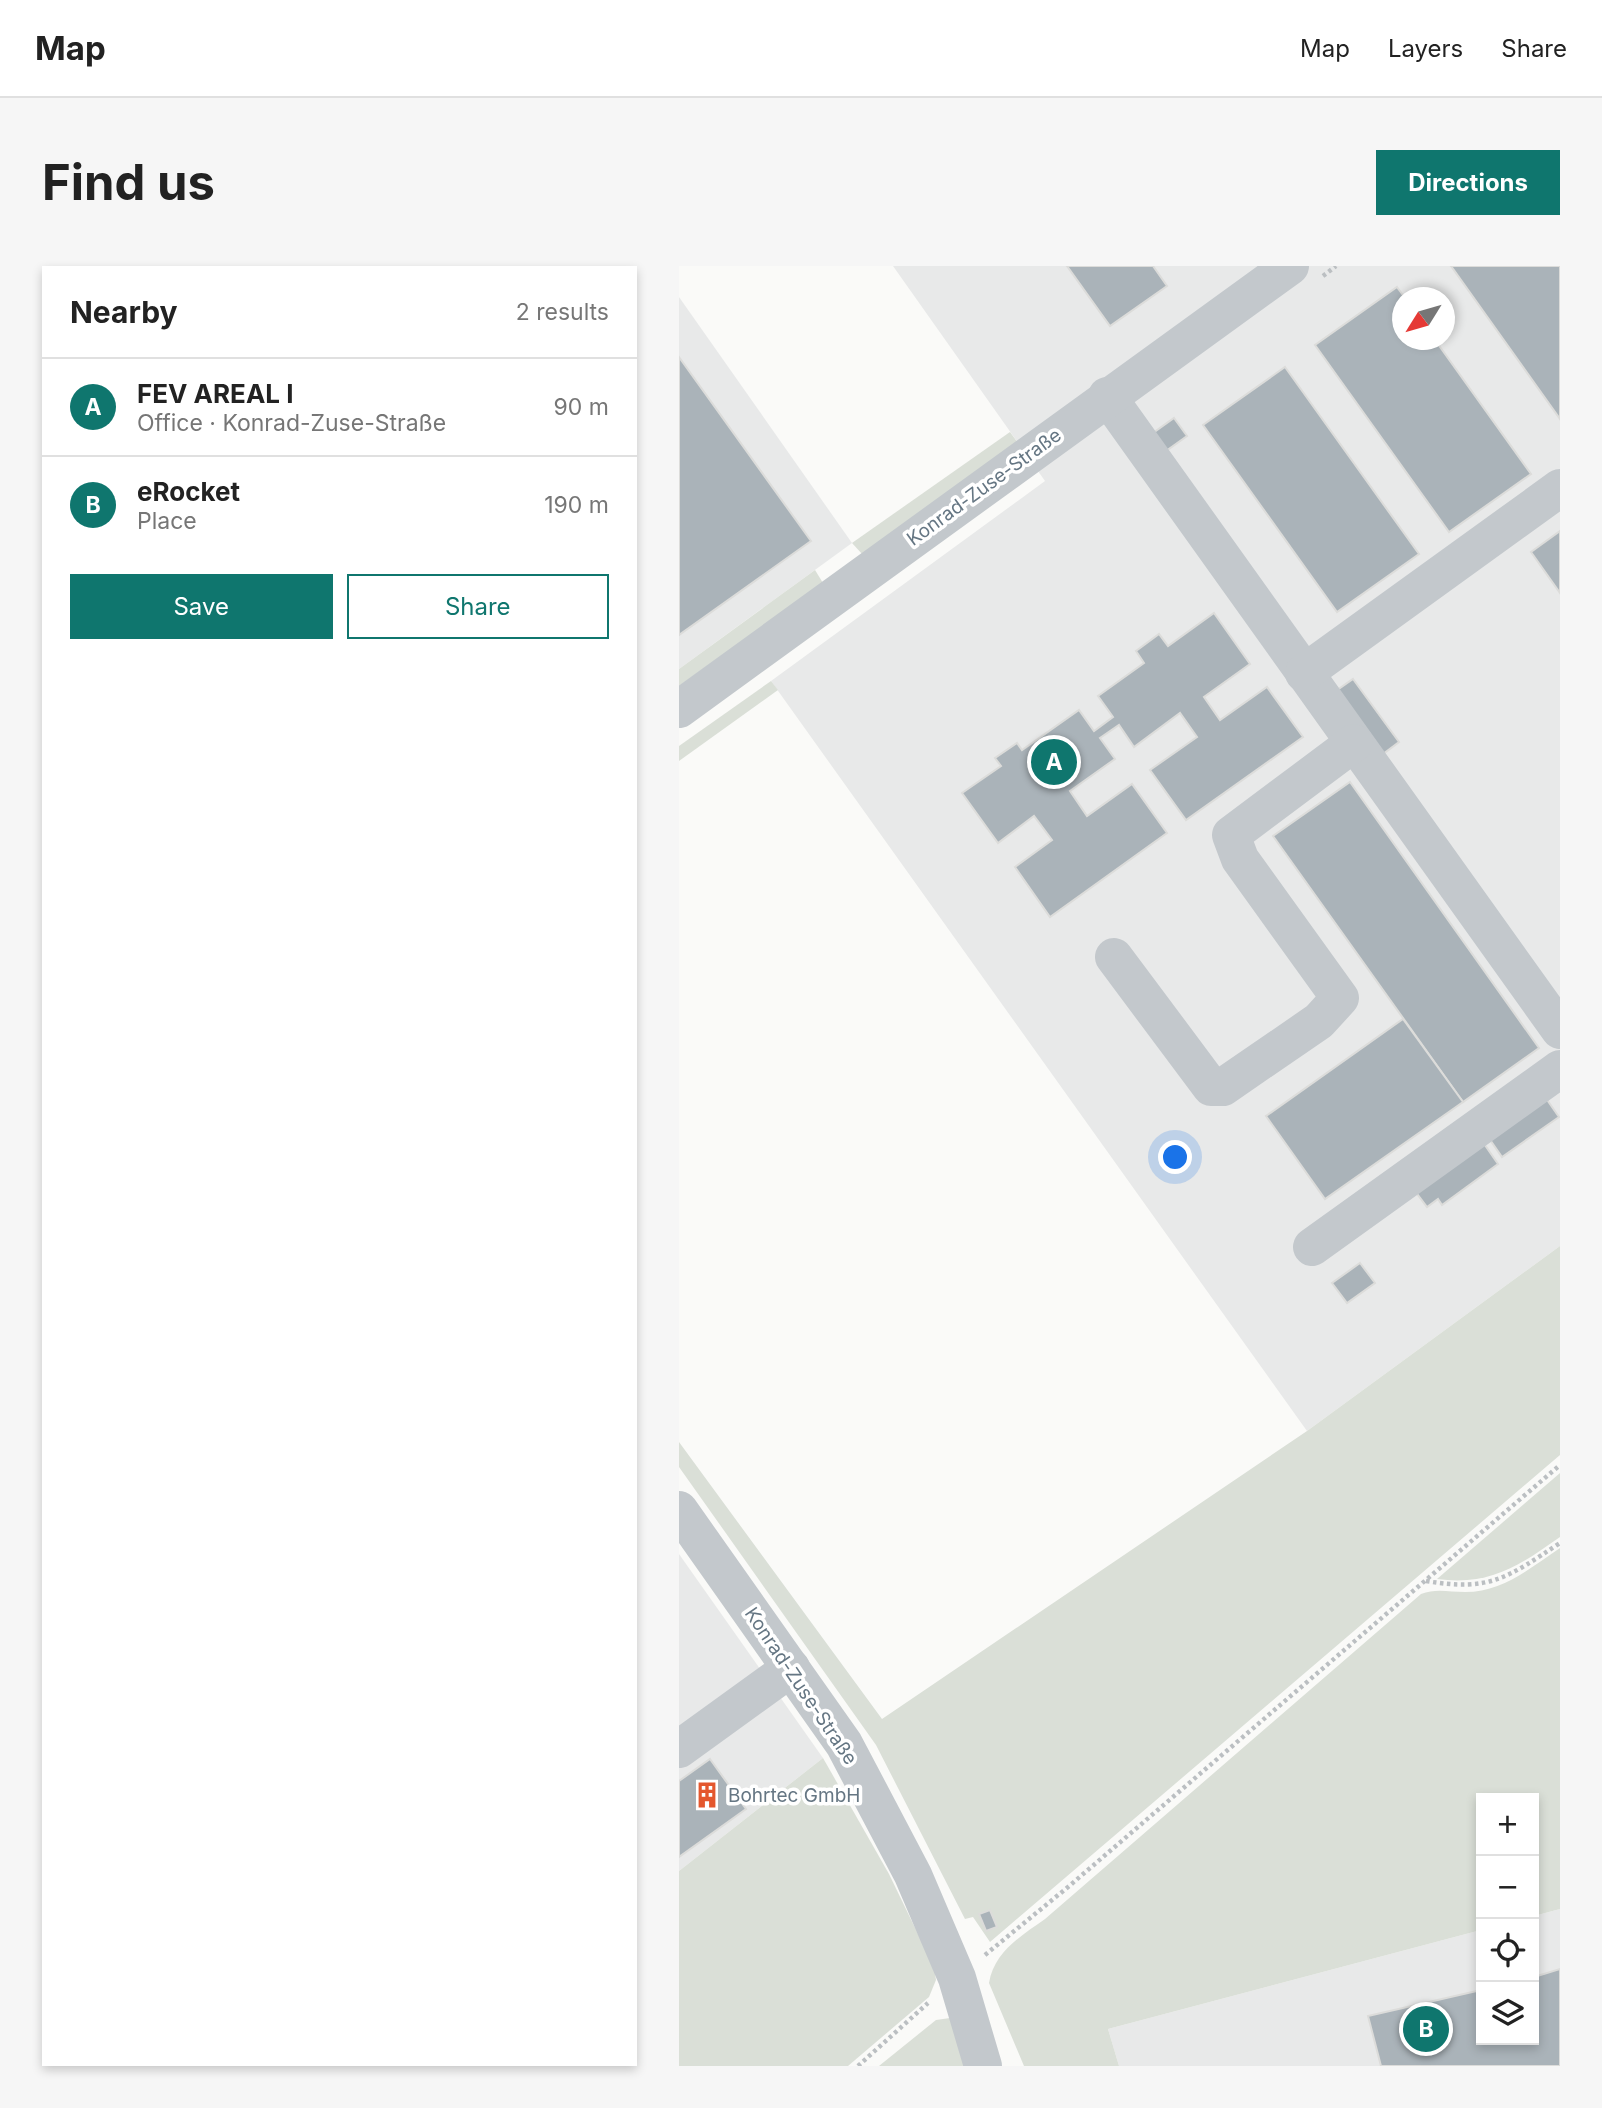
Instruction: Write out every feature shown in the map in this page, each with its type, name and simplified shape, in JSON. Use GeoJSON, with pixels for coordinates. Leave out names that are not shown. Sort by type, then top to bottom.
{"type":"FeatureCollection","features":[{"type":"Feature","properties":{"kind":"street","name":"Konrad-Zuse-Straße"},"geometry":{"type":"LineString","coordinates":[[679,709],[1107,396],[1290,266]]}},
{"type":"Feature","properties":{"kind":"street"},"geometry":{"type":"LineString","coordinates":[[1107,396],[1560,1030]]}},
{"type":"Feature","properties":{"kind":"street"},"geometry":{"type":"LineString","coordinates":[[1304,673],[1560,488]]}},
{"type":"Feature","properties":{"kind":"street"},"geometry":{"type":"LineString","coordinates":[[1114,957],[1211,1087],[1223,1087],[1319,1021],[1340,998],[1240,859],[1231,835],[1354,743]]}},
{"type":"Feature","properties":{"kind":"street"},"geometry":{"type":"LineString","coordinates":[[1312,1247],[1560,1069]]}},
{"type":"Feature","properties":{"kind":"street","name":"Konrad-Zuse-Straße"},"geometry":{"type":"LineString","coordinates":[[679,1510],[690,1550],[791,1668],[844,1744],[913,1875],[957,1978],[983,2066]]}},
{"type":"Feature","properties":{"kind":"street"},"geometry":{"type":"LineString","coordinates":[[679,1749],[791,1668]]}},
{"type":"Feature","properties":{"kind":"path"},"geometry":{"type":"LineString","coordinates":[[858,2066],[957,1978],[1069,1887],[1560,1465]]}},
{"type":"Feature","properties":{"kind":"path"},"geometry":{"type":"LineString","coordinates":[[1425,1581],[1451,1585],[1483,1585],[1510,1576],[1560,1543]]}},
{"type":"Feature","properties":{"kind":"shaded area"},"geometry":{"type":"Polygon","coordinates":[[[893,266],[1560,266],[1560,1246],[1307,1431],[771,681],[1045,481],[893,266]]]}},
{"type":"Feature","properties":{"kind":"shaded area"},"geometry":{"type":"Polygon","coordinates":[[[679,297],[852,543],[679,669],[679,297]]]}},
{"type":"Feature","properties":{"kind":"shaded area"},"geometry":{"type":"Polygon","coordinates":[[[1010,432],[1018,443],[863,555],[852,543],[1010,432]]]}},
{"type":"Feature","properties":{"kind":"shaded area"},"geometry":{"type":"Polygon","coordinates":[[[815,570],[823,583],[679,686],[679,669],[815,570]]]}},
{"type":"Feature","properties":{"kind":"shaded area"},"geometry":{"type":"Polygon","coordinates":[[[771,681],[778,690],[679,761],[679,746],[771,681]]]}},
{"type":"Feature","properties":{"kind":"shaded area"},"geometry":{"type":"Polygon","coordinates":[[[1560,1246],[1560,1455],[990,1942],[973,1917],[965,1919],[876,1745],[679,1467],[679,1442],[882,1719],[1307,1431],[1560,1246]]]}},
{"type":"Feature","properties":{"kind":"shaded area"},"geometry":{"type":"Polygon","coordinates":[[[1560,1473],[1560,1537],[1503,1572],[1473,1579],[1437,1579],[1560,1473]]]}},
{"type":"Feature","properties":{"kind":"shaded area"},"geometry":{"type":"Polygon","coordinates":[[[1560,1548],[1560,1909],[1539,1915],[1539,1793],[1476,1793],[1476,1931],[1108,2029],[1119,2066],[1024,2066],[989,1983],[996,1962],[1010,1946],[1045,1919],[1421,1594],[1432,1591],[1479,1591],[1504,1583],[1560,1548]]]}},
{"type":"Feature","properties":{"kind":"shaded area"},"geometry":{"type":"Polygon","coordinates":[[[679,1554],[823,1758],[679,1871],[679,1554]]]}},
{"type":"Feature","properties":{"kind":"shaded area"},"geometry":{"type":"Polygon","coordinates":[[[823,1758],[889,1874],[934,1967],[936,1980],[929,1997],[848,2066],[679,2066],[679,1871],[823,1758]]]}},
{"type":"Feature","properties":{"kind":"shaded area"},"geometry":{"type":"Polygon","coordinates":[[[1560,1909],[1560,2066],[1119,2066],[1108,2029],[1476,1931],[1476,2045],[1539,2045],[1539,1915],[1560,1909]]]}},
{"type":"Feature","properties":{"kind":"shaded area"},"geometry":{"type":"Polygon","coordinates":[[[950,2018],[967,2066],[879,2066],[936,2020],[950,2018]]]}},
{"type":"Feature","properties":{"kind":"building"},"geometry":{"type":"Polygon","coordinates":[[[1067,266],[1153,266],[1167,286],[1110,326],[1067,266]]]}},
{"type":"Feature","properties":{"kind":"building"},"geometry":{"type":"Polygon","coordinates":[[[1451,266],[1560,266],[1560,419],[1451,266]]]}},
{"type":"Feature","properties":{"kind":"building"},"geometry":{"type":"Polygon","coordinates":[[[1392,291],[1392,350],[1442,350],[1531,474],[1449,532],[1315,345],[1392,291]]]}},
{"type":"Feature","properties":{"kind":"building"},"geometry":{"type":"Polygon","coordinates":[[[679,357],[811,541],[679,635],[679,357]]]}},
{"type":"Feature","properties":{"kind":"building"},"geometry":{"type":"Polygon","coordinates":[[[1285,367],[1419,554],[1337,612],[1203,425],[1285,367]]]}},
{"type":"Feature","properties":{"kind":"building"},"geometry":{"type":"Polygon","coordinates":[[[1174,418],[1187,436],[1166,451],[1153,433],[1174,418]]]}},
{"type":"Feature","properties":{"kind":"building"},"geometry":{"type":"Polygon","coordinates":[[[1560,531],[1560,593],[1531,552],[1560,531]]]}},
{"type":"Feature","properties":{"kind":"building"},"geometry":{"type":"Polygon","coordinates":[[[1214,613],[1250,664],[1204,697],[1220,720],[1267,687],[1303,737],[1186,820],[1150,770],[1197,737],[1180,713],[1134,747],[1119,725],[1100,738],[1115,759],[1070,791],[1087,816],[1132,784],[1167,833],[1050,917],[1015,867],[1052,840],[1034,816],[998,843],[962,793],[1001,766],[995,758],[1017,743],[1022,750],[1079,710],[1094,731],[1113,717],[1098,696],[1144,663],[1136,651],[1159,634],[1168,646],[1214,613]]]}},
{"type":"Feature","properties":{"kind":"building"},"geometry":{"type":"Polygon","coordinates":[[[1353,679],[1399,742],[1379,757],[1333,693],[1353,679]]]}},
{"type":"Feature","properties":{"kind":"building"},"geometry":{"type":"Polygon","coordinates":[[[1350,782],[1539,1048],[1463,1102],[1273,836],[1350,782]]]}},
{"type":"Feature","properties":{"kind":"building"},"geometry":{"type":"Polygon","coordinates":[[[1403,1019],[1463,1102],[1325,1199],[1266,1116],[1403,1019]]]}},
{"type":"Feature","properties":{"kind":"building"},"geometry":{"type":"Polygon","coordinates":[[[1543,1094],[1559,1117],[1502,1157],[1486,1134],[1543,1094]]]}},
{"type":"Feature","properties":{"kind":"building"},"geometry":{"type":"Polygon","coordinates":[[[1480,1138],[1498,1164],[1442,1205],[1438,1199],[1427,1207],[1412,1187],[1480,1138]]]}},
{"type":"Feature","properties":{"kind":"building"},"geometry":{"type":"Polygon","coordinates":[[[1360,1263],[1375,1283],[1347,1303],[1332,1283],[1360,1263]]]}},
{"type":"Feature","properties":{"kind":"building","name":"Bohrtec GmbH"},"geometry":{"type":"Polygon","coordinates":[[[710,1759],[746,1809],[679,1857],[679,1781],[710,1759]]]}},
{"type":"Feature","properties":{"kind":"building"},"geometry":{"type":"Polygon","coordinates":[[[990,1910],[997,1927],[986,1931],[979,1914],[990,1910]]]}},
{"type":"Feature","properties":{"kind":"building"},"geometry":{"type":"Polygon","coordinates":[[[1560,1969],[1560,2066],[1381,2066],[1368,2016],[1476,1991],[1476,2045],[1539,2045],[1539,1975],[1560,1969]]]}},
{"type":"Feature","properties":{"kind":"place","name":"FEV AREAL I"},"geometry":{"type":"Point","coordinates":[1054,762]}},
{"type":"Feature","properties":{"kind":"place","name":"Bohrtec GmbH"},"geometry":{"type":"Point","coordinates":[707,1795]}},
{"type":"Feature","properties":{"kind":"place","name":"eRocket"},"geometry":{"type":"Point","coordinates":[1426,2029]}}]}
